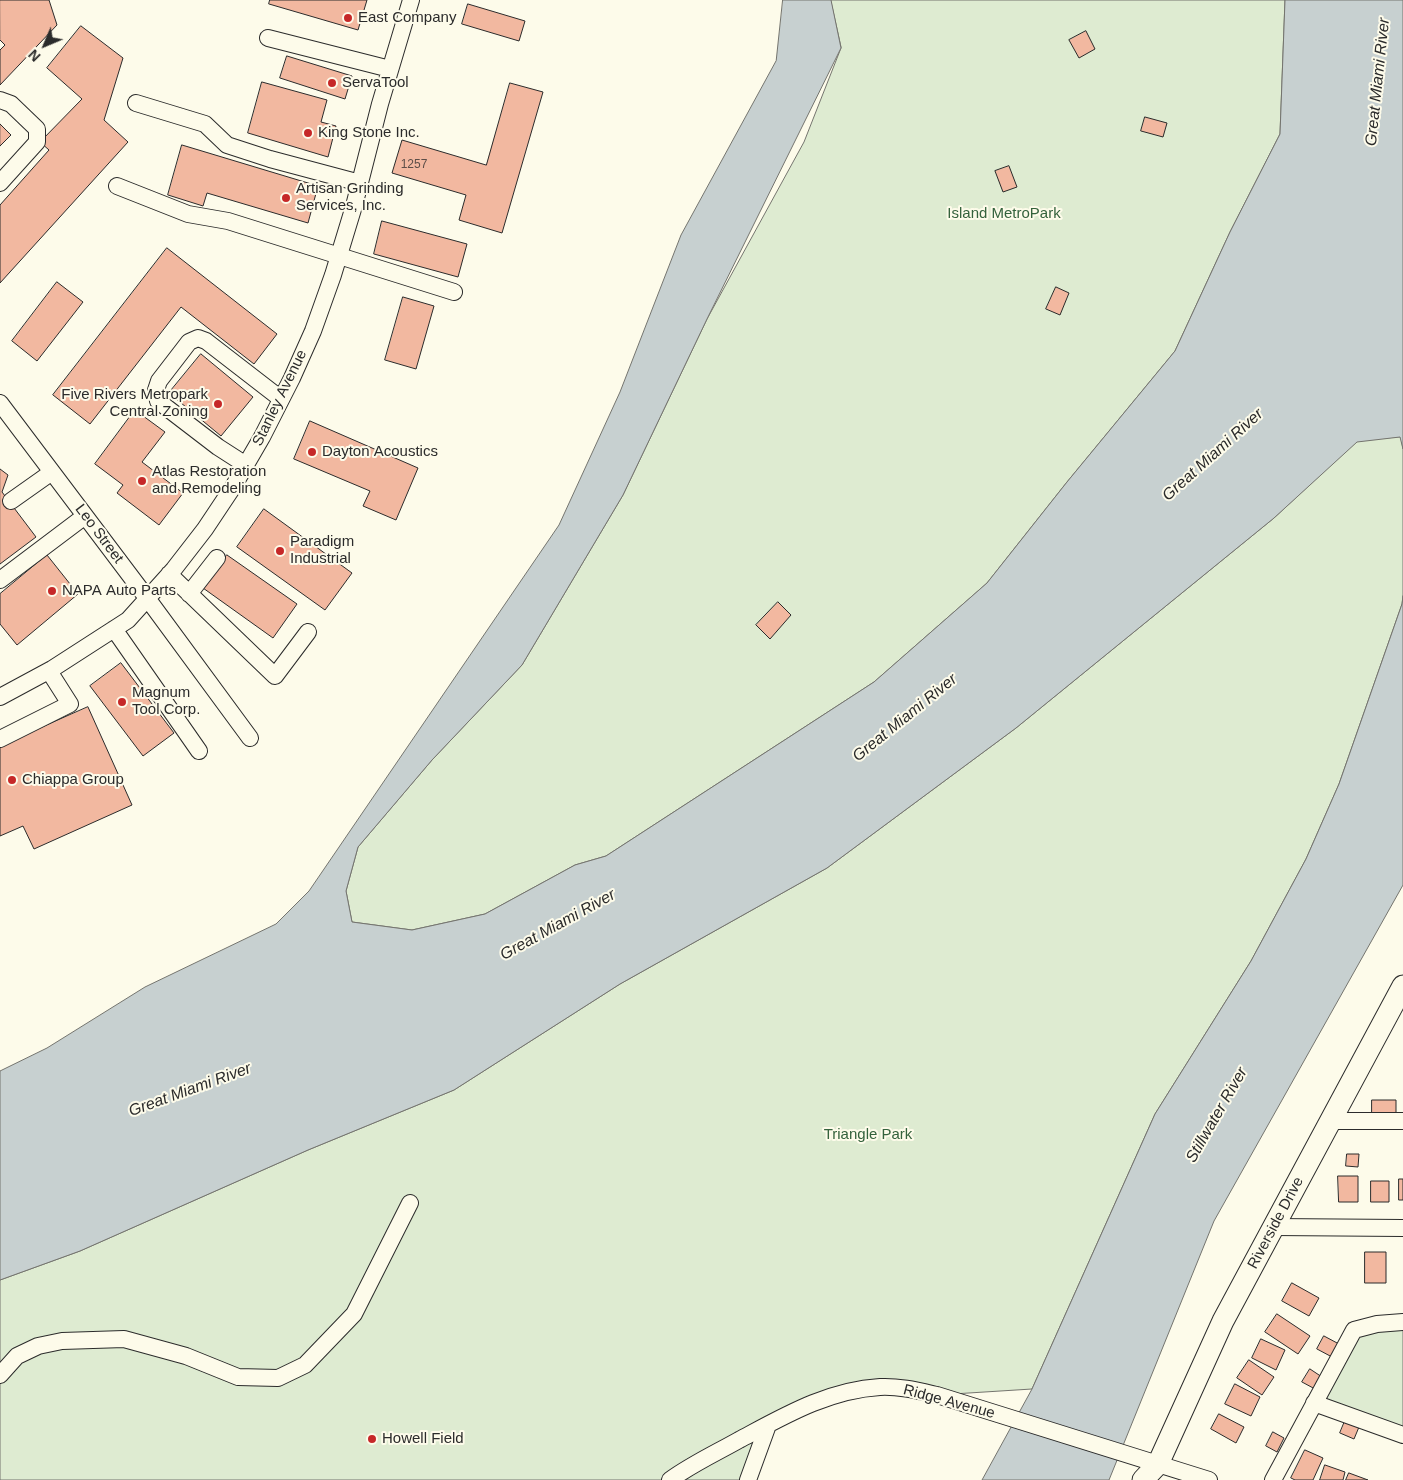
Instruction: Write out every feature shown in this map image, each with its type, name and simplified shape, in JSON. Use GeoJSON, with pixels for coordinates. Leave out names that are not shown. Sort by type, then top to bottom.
{"type":"FeatureCollection","features":[{"type":"Feature","properties":{"kind":"main road","name":"Riverside Drive"},"geometry":{"type":"LineString","coordinates":[[1144,1480],[1158,1472],[1223,1321],[1332,1121],[1398,1007],[1403,986]]}},
{"type":"Feature","properties":{"kind":"street","name":"Stanley Avenue"},"geometry":{"type":"LineString","coordinates":[[0,696],[49,671],[128,620],[169,574],[204,529],[246,465],[281,399],[312,331],[339,256],[390,69],[411,0]]}},
{"type":"Feature","properties":{"kind":"street"},"geometry":{"type":"LineString","coordinates":[[268,38],[390,69]]}},
{"type":"Feature","properties":{"kind":"street"},"geometry":{"type":"LineString","coordinates":[[0,100],[11,104],[37,129],[37,142],[0,183]]}},
{"type":"Feature","properties":{"kind":"street"},"geometry":{"type":"LineString","coordinates":[[136,103],[205,124],[227,145],[270,159],[360,183]]}},
{"type":"Feature","properties":{"kind":"street"},"geometry":{"type":"LineString","coordinates":[[117,186],[188,214],[228,221],[454,292]]}},
{"type":"Feature","properties":{"kind":"street"},"geometry":{"type":"LineString","coordinates":[[246,465],[218,447],[158,401],[156,390],[159,381],[189,342],[198,338],[206,341],[281,399]]}},
{"type":"Feature","properties":{"kind":"street","name":"Leo Street"},"geometry":{"type":"LineString","coordinates":[[0,403],[250,738]]}},
{"type":"Feature","properties":{"kind":"street"},"geometry":{"type":"LineString","coordinates":[[11,501],[52,472]]}},
{"type":"Feature","properties":{"kind":"street"},"geometry":{"type":"LineString","coordinates":[[0,580],[85,516]]}},
{"type":"Feature","properties":{"kind":"street"},"geometry":{"type":"LineString","coordinates":[[189,594],[217,558]]}},
{"type":"Feature","properties":{"kind":"street"},"geometry":{"type":"LineString","coordinates":[[169,574],[274,676],[308,632]]}},
{"type":"Feature","properties":{"kind":"street"},"geometry":{"type":"LineString","coordinates":[[114,629],[199,751]]}},
{"type":"Feature","properties":{"kind":"street"},"geometry":{"type":"LineString","coordinates":[[0,739],[70,704],[49,671]]}},
{"type":"Feature","properties":{"kind":"street"},"geometry":{"type":"LineString","coordinates":[[1332,1121],[1403,1121]]}},
{"type":"Feature","properties":{"kind":"street"},"geometry":{"type":"LineString","coordinates":[[0,1375],[17,1356],[38,1346],[62,1341],[124,1339],[186,1356],[238,1377],[278,1378],[305,1365],[354,1314],[410,1203]]}},
{"type":"Feature","properties":{"kind":"street"},"geometry":{"type":"LineString","coordinates":[[1273,1227],[1403,1228]]}},
{"type":"Feature","properties":{"kind":"street"},"geometry":{"type":"LineString","coordinates":[[1273,1480],[1354,1330],[1377,1324],[1403,1322]]}},
{"type":"Feature","properties":{"kind":"street","name":"Ridge Avenue"},"geometry":{"type":"LineString","coordinates":[[670,1480],[693,1465],[810,1404],[836,1394],[862,1388],[883,1387],[907,1389],[937,1395],[1158,1472],[1209,1480]]}},
{"type":"Feature","properties":{"kind":"street"},"geometry":{"type":"LineString","coordinates":[[1314,1403],[1403,1435]]}},
{"type":"Feature","properties":{"kind":"street"},"geometry":{"type":"LineString","coordinates":[[748,1480],[768,1425]]}},
{"type":"Feature","properties":{"kind":"green space","name":"Island MetroPark"},"geometry":{"type":"Polygon","coordinates":[[[831,0],[1285,0],[1280,134],[1230,232],[1175,351],[987,583],[874,682],[606,856],[575,865],[485,914],[412,930],[352,922],[346,891],[358,847],[432,760],[522,665],[623,495],[707,319],[804,142],[841,48],[831,0]]]}},
{"type":"Feature","properties":{"kind":"green space","name":"Triangle Park"},"geometry":{"type":"Polygon","coordinates":[[[1401,437],[1403,449],[1402,604],[1339,784],[1306,859],[1251,961],[1155,1114],[1032,1389],[937,1395],[883,1387],[768,1425],[748,1480],[0,1480],[0,1280],[80,1251],[308,1150],[454,1090],[620,984],[827,868],[1016,728],[1274,518],[1357,441],[1401,437]]]}},
{"type":"Feature","properties":{"kind":"green space"},"geometry":{"type":"Polygon","coordinates":[[[1403,1322],[1403,1435],[1314,1403],[1354,1330],[1403,1322]]]}},
{"type":"Feature","properties":{"kind":"water","name":"Great Miami River"},"geometry":{"type":"Polygon","coordinates":[[[783,0],[831,0],[841,48],[707,319],[623,495],[522,665],[432,760],[358,847],[346,891],[352,922],[412,930],[485,914],[575,865],[606,856],[874,682],[987,583],[1175,351],[1230,232],[1280,134],[1285,0],[1403,0],[1403,449],[1400,437],[1357,442],[1274,518],[1016,728],[827,868],[620,984],[454,1090],[308,1150],[80,1251],[0,1280],[0,1071],[47,1048],[145,987],[276,924],[309,891],[559,525],[620,392],[681,235],[776,61],[783,0]]]}},
{"type":"Feature","properties":{"kind":"water","name":"Stillwater River"},"geometry":{"type":"Polygon","coordinates":[[[1403,596],[1403,885],[1214,1221],[1109,1480],[982,1480],[1032,1389],[1155,1114],[1251,961],[1306,859],[1339,784],[1402,604],[1403,596]]]}},
{"type":"Feature","properties":{"kind":"building"},"geometry":{"type":"Polygon","coordinates":[[[0,0],[49,0],[57,25],[0,85],[0,50],[5,45],[0,40],[0,0]]]}},
{"type":"Feature","properties":{"kind":"building"},"geometry":{"type":"Polygon","coordinates":[[[270,0],[367,0],[358,30],[269,4],[270,0]]]}},
{"type":"Feature","properties":{"kind":"building"},"geometry":{"type":"Polygon","coordinates":[[[468,4],[525,21],[519,41],[462,24],[468,4]]]}},
{"type":"Feature","properties":{"kind":"building"},"geometry":{"type":"Polygon","coordinates":[[[81,26],[123,58],[104,120],[128,142],[0,283],[0,205],[49,150],[40,142],[82,99],[47,68],[81,26]]]}},
{"type":"Feature","properties":{"kind":"building"},"geometry":{"type":"Polygon","coordinates":[[[1086,31],[1095,49],[1079,58],[1069,40],[1086,31]]]}},
{"type":"Feature","properties":{"kind":"building"},"geometry":{"type":"Polygon","coordinates":[[[287,56],[352,76],[345,99],[280,78],[287,56]]]}},
{"type":"Feature","properties":{"kind":"building"},"geometry":{"type":"Polygon","coordinates":[[[262,82],[327,100],[321,122],[336,126],[328,157],[248,133],[262,82]]]}},
{"type":"Feature","properties":{"kind":"building"},"geometry":{"type":"Polygon","coordinates":[[[510,83],[543,92],[502,233],[459,220],[466,195],[392,173],[402,140],[486,165],[510,83]]]}},
{"type":"Feature","properties":{"kind":"building"},"geometry":{"type":"Polygon","coordinates":[[[1145,117],[1167,123],[1163,137],[1141,131],[1145,117]]]}},
{"type":"Feature","properties":{"kind":"building"},"geometry":{"type":"Polygon","coordinates":[[[0,124],[11,135],[0,146],[0,124]]]}},
{"type":"Feature","properties":{"kind":"building"},"geometry":{"type":"Polygon","coordinates":[[[182,145],[318,186],[308,223],[207,193],[203,206],[168,195],[182,145]]]}},
{"type":"Feature","properties":{"kind":"building"},"geometry":{"type":"Polygon","coordinates":[[[1009,166],[1017,187],[1003,192],[995,171],[1009,166]]]}},
{"type":"Feature","properties":{"kind":"building"},"geometry":{"type":"Polygon","coordinates":[[[382,221],[467,244],[458,277],[374,254],[382,221]]]}},
{"type":"Feature","properties":{"kind":"building"},"geometry":{"type":"Polygon","coordinates":[[[167,248],[277,334],[254,364],[181,307],[90,424],[53,395],[167,248]]]}},
{"type":"Feature","properties":{"kind":"building"},"geometry":{"type":"Polygon","coordinates":[[[57,282],[83,302],[37,361],[12,341],[57,282]]]}},
{"type":"Feature","properties":{"kind":"building"},"geometry":{"type":"Polygon","coordinates":[[[1056,287],[1069,293],[1060,315],[1046,309],[1056,287]]]}},
{"type":"Feature","properties":{"kind":"building"},"geometry":{"type":"Polygon","coordinates":[[[403,297],[434,306],[416,369],[385,360],[403,297]]]}},
{"type":"Feature","properties":{"kind":"building"},"geometry":{"type":"Polygon","coordinates":[[[201,354],[253,397],[221,436],[169,393],[201,354]]]}},
{"type":"Feature","properties":{"kind":"building"},"geometry":{"type":"Polygon","coordinates":[[[135,410],[165,432],[142,462],[183,493],[159,525],[117,493],[123,485],[95,464],[135,410]]]}},
{"type":"Feature","properties":{"kind":"building"},"geometry":{"type":"Polygon","coordinates":[[[310,421],[418,468],[396,520],[363,506],[370,491],[294,459],[310,421]]]}},
{"type":"Feature","properties":{"kind":"building"},"geometry":{"type":"Polygon","coordinates":[[[0,469],[8,475],[2,492],[36,537],[0,564],[0,469]]]}},
{"type":"Feature","properties":{"kind":"building"},"geometry":{"type":"Polygon","coordinates":[[[264,509],[352,573],[325,610],[237,547],[264,509]]]}},
{"type":"Feature","properties":{"kind":"building"},"geometry":{"type":"Polygon","coordinates":[[[47,555],[78,594],[17,645],[0,624],[0,594],[47,555]]]}},
{"type":"Feature","properties":{"kind":"building"},"geometry":{"type":"Polygon","coordinates":[[[227,555],[297,604],[273,638],[203,588],[227,555]]]}},
{"type":"Feature","properties":{"kind":"building"},"geometry":{"type":"Polygon","coordinates":[[[778,602],[791,615],[770,639],[756,625],[778,602]]]}},
{"type":"Feature","properties":{"kind":"building"},"geometry":{"type":"Polygon","coordinates":[[[121,663],[174,733],[143,756],[90,686],[121,663]]]}},
{"type":"Feature","properties":{"kind":"building"},"geometry":{"type":"Polygon","coordinates":[[[88,707],[132,805],[34,849],[23,826],[0,836],[0,746],[88,707]]]}},
{"type":"Feature","properties":{"kind":"building"},"geometry":{"type":"Polygon","coordinates":[[[1372,1100],[1396,1100],[1396,1117],[1372,1116],[1372,1100]]]}},
{"type":"Feature","properties":{"kind":"building"},"geometry":{"type":"Polygon","coordinates":[[[1347,1154],[1359,1154],[1358,1167],[1346,1166],[1347,1154]]]}},
{"type":"Feature","properties":{"kind":"building"},"geometry":{"type":"Polygon","coordinates":[[[1338,1176],[1358,1176],[1358,1202],[1339,1202],[1338,1176]]]}},
{"type":"Feature","properties":{"kind":"building"},"geometry":{"type":"Polygon","coordinates":[[[1399,1179],[1403,1179],[1403,1200],[1399,1200],[1399,1179]]]}},
{"type":"Feature","properties":{"kind":"building"},"geometry":{"type":"Polygon","coordinates":[[[1371,1181],[1389,1181],[1389,1202],[1371,1202],[1371,1181]]]}},
{"type":"Feature","properties":{"kind":"building"},"geometry":{"type":"Polygon","coordinates":[[[1365,1252],[1386,1252],[1386,1283],[1365,1283],[1365,1252]]]}},
{"type":"Feature","properties":{"kind":"building"},"geometry":{"type":"Polygon","coordinates":[[[1292,1283],[1319,1298],[1309,1316],[1282,1301],[1292,1283]]]}},
{"type":"Feature","properties":{"kind":"building"},"geometry":{"type":"Polygon","coordinates":[[[1277,1314],[1310,1336],[1298,1354],[1265,1332],[1277,1314]]]}},
{"type":"Feature","properties":{"kind":"building"},"geometry":{"type":"Polygon","coordinates":[[[1324,1336],[1339,1344],[1332,1357],[1317,1349],[1324,1336]]]}},
{"type":"Feature","properties":{"kind":"building"},"geometry":{"type":"Polygon","coordinates":[[[1261,1339],[1285,1350],[1276,1370],[1252,1358],[1261,1339]]]}},
{"type":"Feature","properties":{"kind":"building"},"geometry":{"type":"Polygon","coordinates":[[[1249,1360],[1274,1377],[1262,1395],[1237,1378],[1249,1360]]]}},
{"type":"Feature","properties":{"kind":"building"},"geometry":{"type":"Polygon","coordinates":[[[1310,1369],[1322,1377],[1315,1389],[1302,1382],[1310,1369]]]}},
{"type":"Feature","properties":{"kind":"building"},"geometry":{"type":"Polygon","coordinates":[[[1235,1384],[1260,1397],[1251,1416],[1225,1404],[1235,1384]]]}},
{"type":"Feature","properties":{"kind":"building"},"geometry":{"type":"Polygon","coordinates":[[[1219,1414],[1244,1427],[1236,1443],[1211,1429],[1219,1414]]]}},
{"type":"Feature","properties":{"kind":"building"},"geometry":{"type":"Polygon","coordinates":[[[1345,1421],[1359,1427],[1354,1439],[1340,1433],[1345,1421]]]}},
{"type":"Feature","properties":{"kind":"building"},"geometry":{"type":"Polygon","coordinates":[[[1273,1432],[1284,1438],[1277,1452],[1266,1446],[1273,1432]]]}},
{"type":"Feature","properties":{"kind":"building"},"geometry":{"type":"Polygon","coordinates":[[[1305,1450],[1323,1458],[1313,1480],[1295,1480],[1291,1478],[1305,1450]]]}},
{"type":"Feature","properties":{"kind":"building"},"geometry":{"type":"Polygon","coordinates":[[[1325,1465],[1345,1472],[1343,1480],[1320,1480],[1325,1465]]]}},
{"type":"Feature","properties":{"kind":"building"},"geometry":{"type":"Polygon","coordinates":[[[1349,1473],[1368,1480],[1346,1480],[1349,1473]]]}},
{"type":"Feature","properties":{"kind":"place","name":"East Company"},"geometry":{"type":"Point","coordinates":[348,18]}},
{"type":"Feature","properties":{"kind":"place","name":"ServaTool"},"geometry":{"type":"Point","coordinates":[332,83]}},
{"type":"Feature","properties":{"kind":"place","name":"King Stone Inc."},"geometry":{"type":"Point","coordinates":[308,133]}},
{"type":"Feature","properties":{"kind":"place","name":"Artisan Grinding Services, Inc."},"geometry":{"type":"Point","coordinates":[286,198]}},
{"type":"Feature","properties":{"kind":"place","name":"Five Rivers Metropark Central Zoning"},"geometry":{"type":"Point","coordinates":[218,404]}},
{"type":"Feature","properties":{"kind":"place","name":"Dayton Acoustics"},"geometry":{"type":"Point","coordinates":[312,452]}},
{"type":"Feature","properties":{"kind":"place","name":"Atlas Restoration and Remodeling"},"geometry":{"type":"Point","coordinates":[142,481]}},
{"type":"Feature","properties":{"kind":"place","name":"Paradigm Industrial"},"geometry":{"type":"Point","coordinates":[280,551]}},
{"type":"Feature","properties":{"kind":"place","name":"NAPA Auto Parts"},"geometry":{"type":"Point","coordinates":[52,591]}},
{"type":"Feature","properties":{"kind":"place","name":"Magnum Tool Corp."},"geometry":{"type":"Point","coordinates":[122,702]}},
{"type":"Feature","properties":{"kind":"place","name":"Chiappa Group"},"geometry":{"type":"Point","coordinates":[12,780]}},
{"type":"Feature","properties":{"kind":"place","name":"Howell Field"},"geometry":{"type":"Point","coordinates":[372,1439]}}]}
